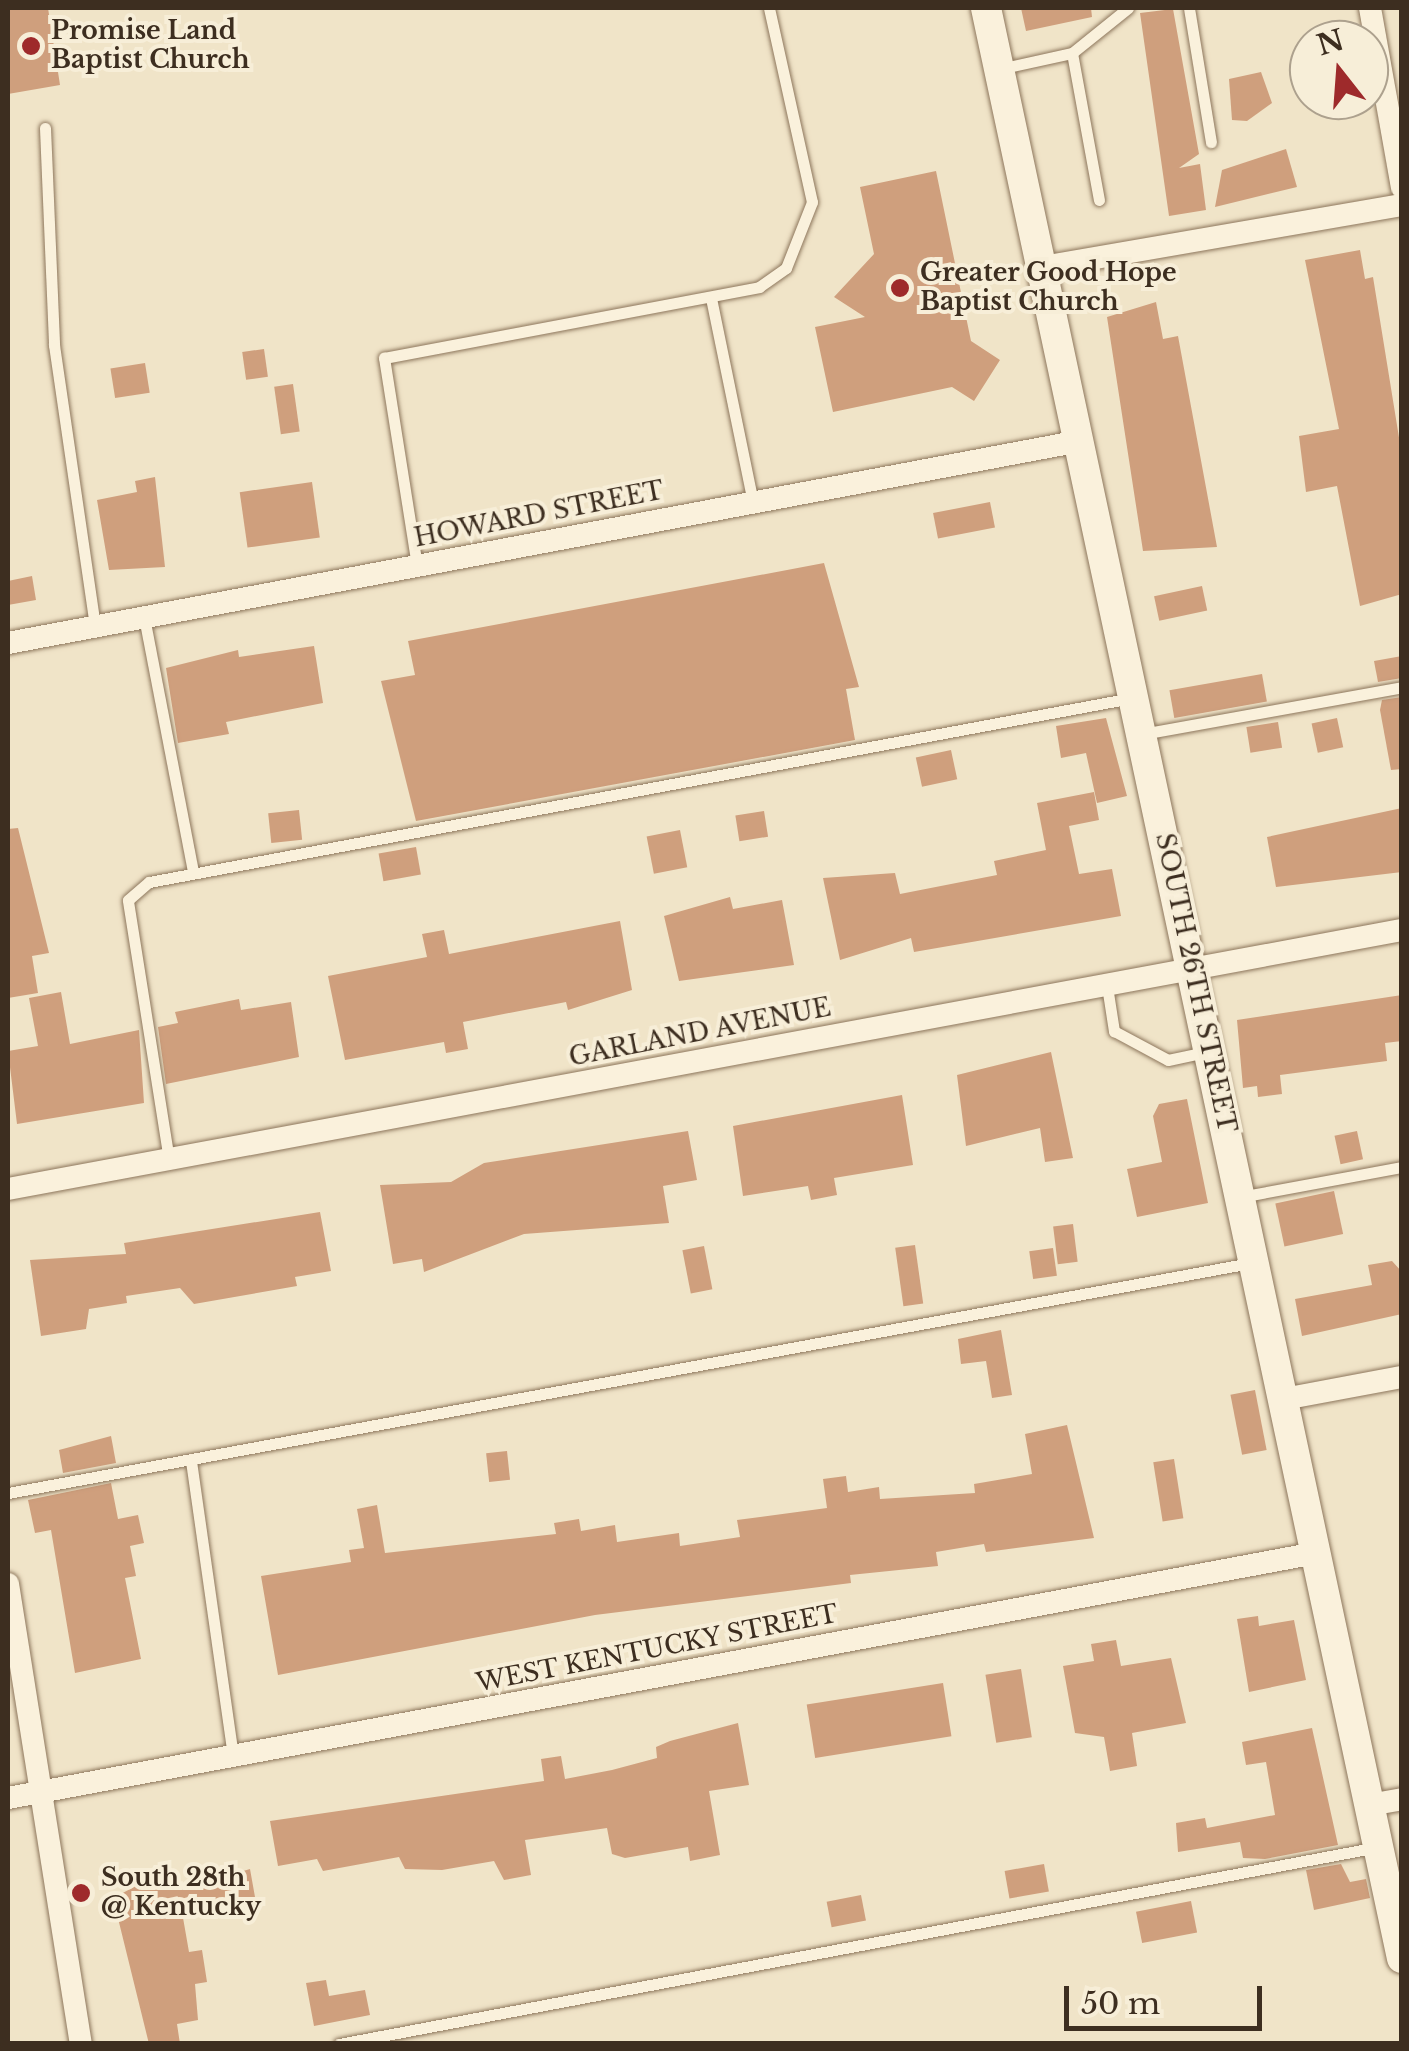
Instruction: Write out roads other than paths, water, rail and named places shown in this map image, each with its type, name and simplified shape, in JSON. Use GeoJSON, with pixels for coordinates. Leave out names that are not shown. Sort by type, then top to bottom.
{"type":"FeatureCollection","features":[{"type":"Feature","properties":{"kind":"street","name":"SOUTH 26TH STREET"},"geometry":{"type":"LineString","coordinates":[[986,8],[1402,1958]]}},
{"type":"Feature","properties":{"kind":"street"},"geometry":{"type":"LineString","coordinates":[[1374,8],[1402,188]]}},
{"type":"Feature","properties":{"kind":"street"},"geometry":{"type":"LineString","coordinates":[[1044,267],[1402,205]]}},
{"type":"Feature","properties":{"kind":"street","name":"HOWARD STREET"},"geometry":{"type":"LineString","coordinates":[[8,643],[1080,441]]}},
{"type":"Feature","properties":{"kind":"street","name":"GARLAND AVENUE"},"geometry":{"type":"LineString","coordinates":[[8,1190],[1402,930]]}},
{"type":"Feature","properties":{"kind":"street"},"geometry":{"type":"LineString","coordinates":[[1284,1400],[1402,1377]]}},
{"type":"Feature","properties":{"kind":"street","name":"WEST KENTUCKY STREET"},"geometry":{"type":"LineString","coordinates":[[8,1798],[1316,1553]]}},
{"type":"Feature","properties":{"kind":"street"},"geometry":{"type":"LineString","coordinates":[[8,1584],[81,2044]]}},
{"type":"Feature","properties":{"kind":"street"},"geometry":{"type":"LineString","coordinates":[[1369,1805],[1402,1799]]}},
{"type":"Feature","properties":{"kind":"lane"},"geometry":{"type":"LineString","coordinates":[[416,566],[384,358],[710,298],[759,287],[786,268],[812,202],[769,8]]}},
{"type":"Feature","properties":{"kind":"lane"},"geometry":{"type":"LineString","coordinates":[[1000,70],[1072,53],[1128,8]]}},
{"type":"Feature","properties":{"kind":"lane"},"geometry":{"type":"LineString","coordinates":[[1190,8],[1211,142]]}},
{"type":"Feature","properties":{"kind":"lane"},"geometry":{"type":"LineString","coordinates":[[1072,53],[1100,200]]}},
{"type":"Feature","properties":{"kind":"lane"},"geometry":{"type":"LineString","coordinates":[[45,128],[54,345],[95,626]]}},
{"type":"Feature","properties":{"kind":"lane"},"geometry":{"type":"LineString","coordinates":[[710,298],[753,502]]}},
{"type":"Feature","properties":{"kind":"lane"},"geometry":{"type":"LineString","coordinates":[[144,617],[192,872]]}},
{"type":"Feature","properties":{"kind":"lane"},"geometry":{"type":"LineString","coordinates":[[1142,734],[1402,687]]}},
{"type":"Feature","properties":{"kind":"lane"},"geometry":{"type":"LineString","coordinates":[[169,1160],[128,900],[149,882],[1134,698]]}},
{"type":"Feature","properties":{"kind":"lane"},"geometry":{"type":"LineString","coordinates":[[1106,986],[1114,1031],[1168,1060],[1209,1051]]}},
{"type":"Feature","properties":{"kind":"lane"},"geometry":{"type":"LineString","coordinates":[[1240,1196],[1402,1167]]}},
{"type":"Feature","properties":{"kind":"lane"},"geometry":{"type":"LineString","coordinates":[[8,1494],[1254,1262]]}},
{"type":"Feature","properties":{"kind":"lane"},"geometry":{"type":"LineString","coordinates":[[191,1460],[233,1756]]}},
{"type":"Feature","properties":{"kind":"lane"},"geometry":{"type":"LineString","coordinates":[[339,2044],[1378,1847]]}},
{"type":"Feature","properties":{"kind":"place","name":"Promise Land Baptist Church"},"geometry":{"type":"Point","coordinates":[31,46]}},
{"type":"Feature","properties":{"kind":"place","name":"Greater Good Hope Baptist Church"},"geometry":{"type":"Point","coordinates":[900,288]}},
{"type":"Feature","properties":{"kind":"place","name":"South 28th @ Kentucky"},"geometry":{"type":"Point","coordinates":[81,1893]}}]}
